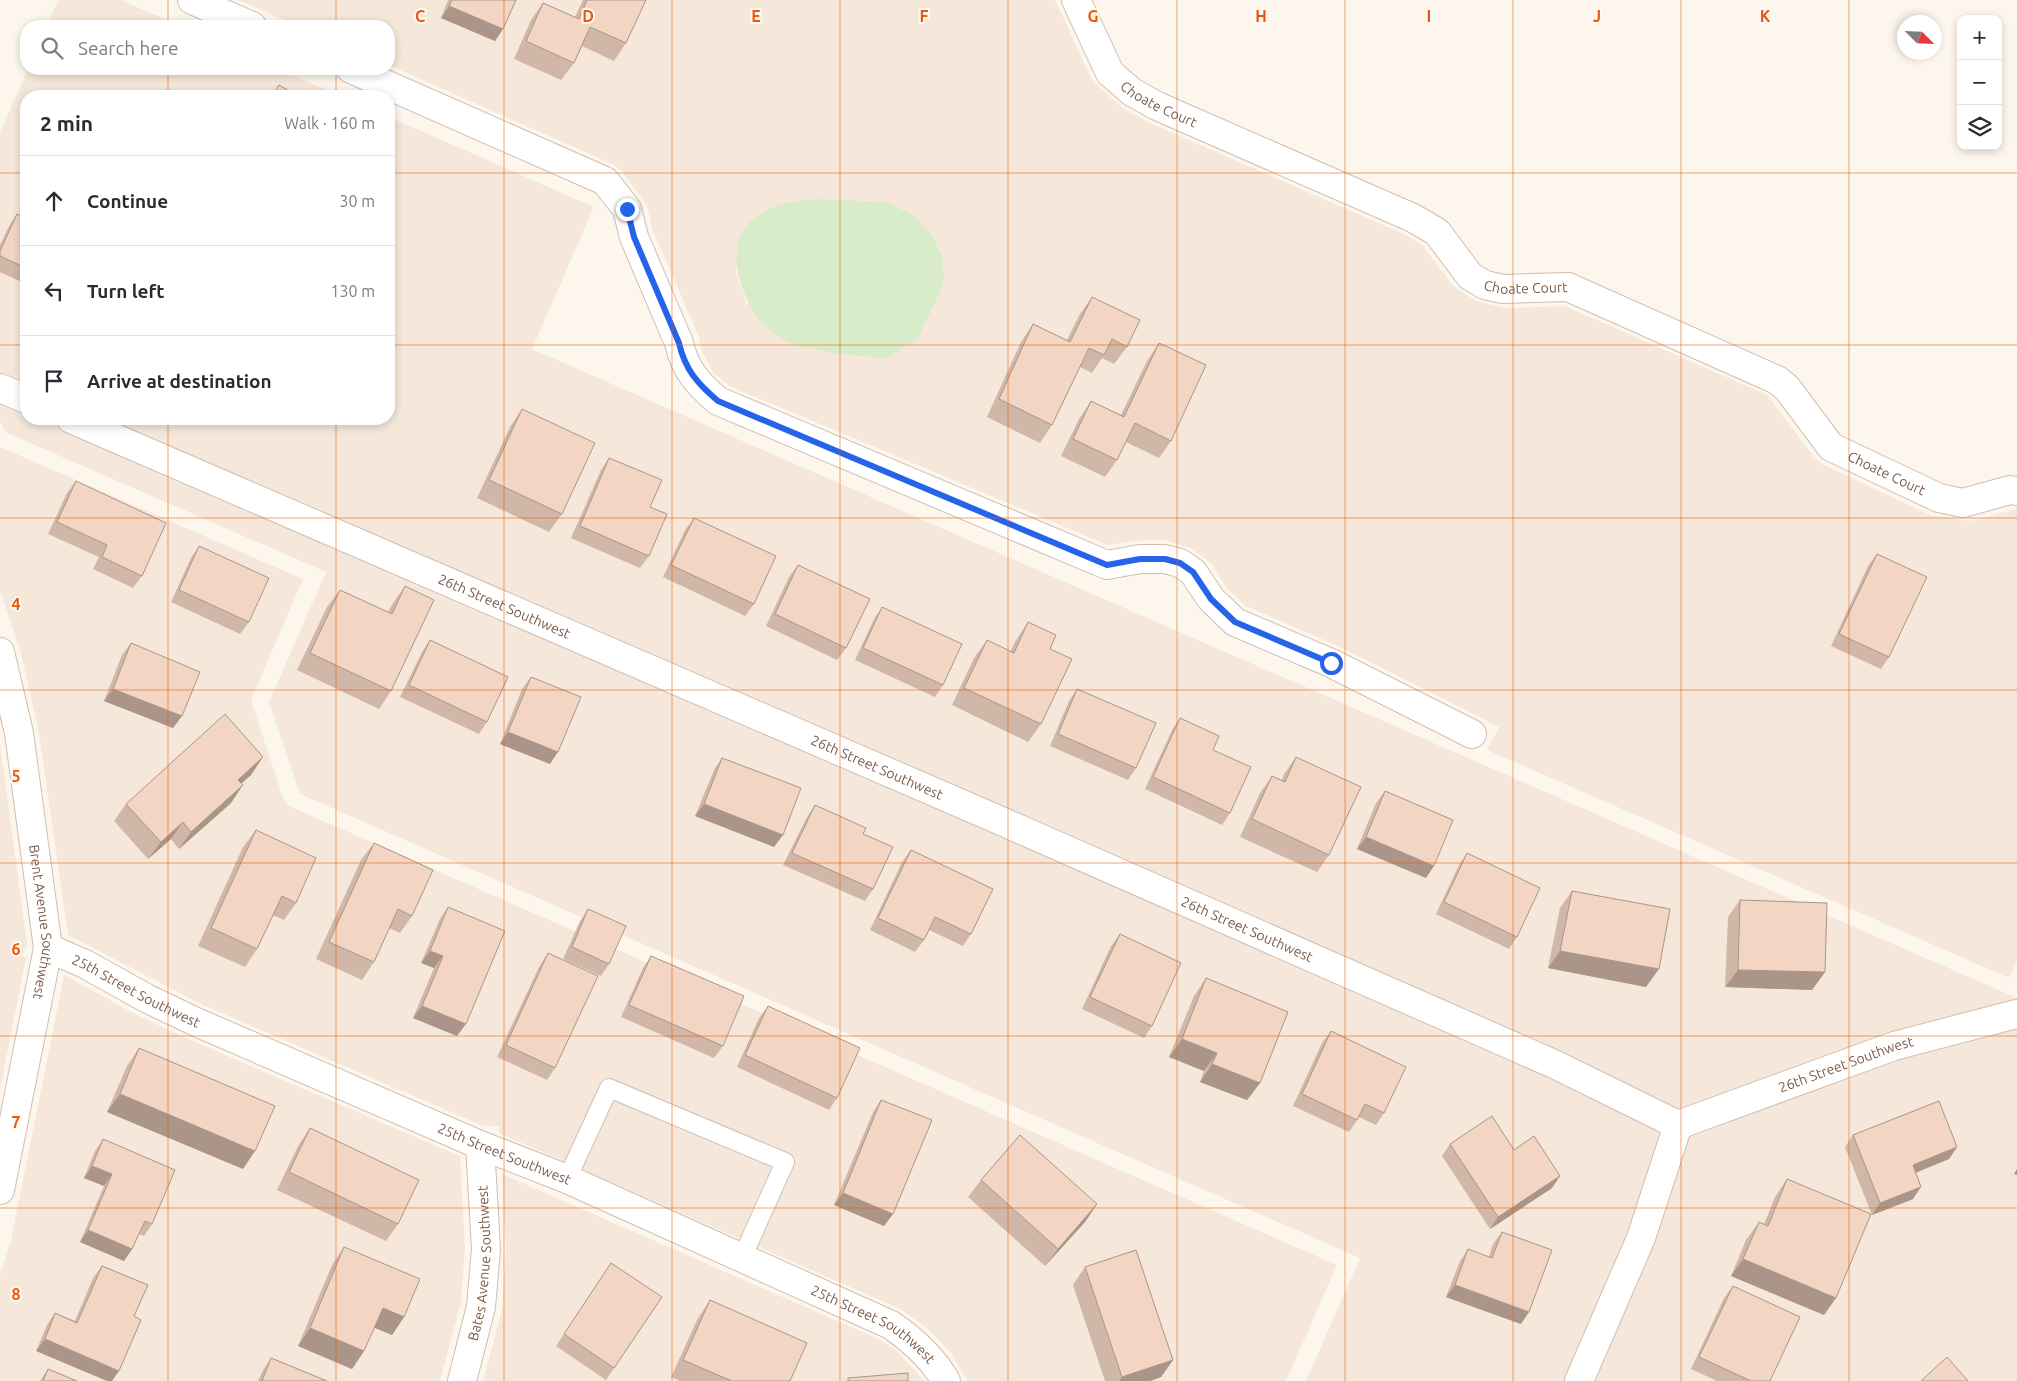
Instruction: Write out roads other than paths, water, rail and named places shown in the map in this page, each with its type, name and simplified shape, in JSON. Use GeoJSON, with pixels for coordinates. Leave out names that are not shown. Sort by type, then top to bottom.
{"type":"FeatureCollection","features":[{"type":"Feature","properties":{"kind":"street"},"geometry":{"type":"LineString","coordinates":[[192,0],[238,20]]}},
{"type":"Feature","properties":{"kind":"street","name":"Choate Court"},"geometry":{"type":"LineString","coordinates":[[1076,0],[1110,74],[1132,92],[1157,106],[1413,218],[1436,232],[1470,276],[1486,285],[1503,289],[1568,287],[1777,380],[1787,388],[1830,447],[1938,498],[1962,503],[2010,490],[2017,490]]}},
{"type":"Feature","properties":{"kind":"street"},"geometry":{"type":"LineString","coordinates":[[365,75],[605,181],[627,209],[634,237],[682,354],[696,382],[718,401],[1107,565],[1140,559],[1165,559],[1180,563],[1193,572],[1211,599],[1235,622],[1331,663],[1472,734]]}},
{"type":"Feature","properties":{"kind":"street"},"geometry":{"type":"LineString","coordinates":[[0,388],[20,397]]}},
{"type":"Feature","properties":{"kind":"street","name":"26th Street Southwest"},"geometry":{"type":"LineString","coordinates":[[85,425],[1010,825],[1554,1064],[1678,1125],[1894,1046],[2016,1013]]}},
{"type":"Feature","properties":{"kind":"street","name":"Brent Avenue Southwest"},"geometry":{"type":"LineString","coordinates":[[0,652],[19,733],[48,948],[0,1190]]}},
{"type":"Feature","properties":{"kind":"street","name":"25th Street Southwest"},"geometry":{"type":"LineString","coordinates":[[48,948],[85,964],[146,998],[196,1022],[480,1144],[567,1179],[891,1324],[911,1339],[930,1358],[946,1381]]}},
{"type":"Feature","properties":{"kind":"street"},"geometry":{"type":"LineString","coordinates":[[1579,1381],[1641,1238],[1678,1125]]}},
{"type":"Feature","properties":{"kind":"street","name":"Bates Avenue Southwest"},"geometry":{"type":"LineString","coordinates":[[462,1381],[481,1307],[486,1249],[480,1144]]}},
{"type":"Feature","properties":{"kind":"lane"},"geometry":{"type":"LineString","coordinates":[[567,1179],[609,1088],[785,1162],[742,1258]]}}]}
